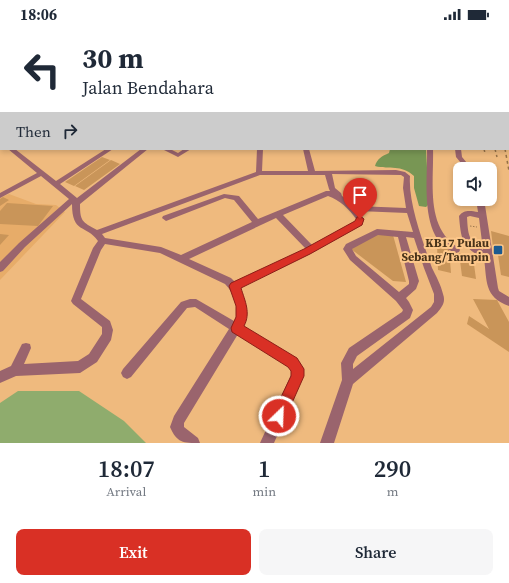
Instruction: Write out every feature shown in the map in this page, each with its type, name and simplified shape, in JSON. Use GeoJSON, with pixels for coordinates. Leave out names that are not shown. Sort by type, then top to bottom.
{"type":"FeatureCollection","features":[{"type":"Feature","properties":{"kind":"street"},"geometry":{"type":"LineString","coordinates":[[12,150],[56,184],[75,201],[76,216],[81,225],[100,237],[162,250],[228,281],[235,286],[242,306],[242,318],[178,420],[176,426],[179,432],[193,443]]}},
{"type":"Feature","properties":{"kind":"street"},"geometry":{"type":"LineString","coordinates":[[56,184],[108,150]]}},
{"type":"Feature","properties":{"kind":"street"},"geometry":{"type":"LineString","coordinates":[[0,268],[22,245],[75,201],[144,150]]}},
{"type":"Feature","properties":{"kind":"street"},"geometry":{"type":"LineString","coordinates":[[167,150],[178,155],[186,150]]}},
{"type":"Feature","properties":{"kind":"street"},"geometry":{"type":"LineString","coordinates":[[259,173],[260,150]]}},
{"type":"Feature","properties":{"kind":"street"},"geometry":{"type":"LineString","coordinates":[[306,150],[312,173]]}},
{"type":"Feature","properties":{"kind":"street"},"geometry":{"type":"LineString","coordinates":[[430,150],[432,219],[444,242],[456,250]]}},
{"type":"Feature","properties":{"kind":"street"},"geometry":{"type":"LineString","coordinates":[[458,150],[459,157],[463,162]]}},
{"type":"Feature","properties":{"kind":"street"},"geometry":{"type":"LineString","coordinates":[[328,172],[332,189],[354,208],[411,211]]}},
{"type":"Feature","properties":{"kind":"street"},"geometry":{"type":"LineString","coordinates":[[0,196],[41,173]]}},
{"type":"Feature","properties":{"kind":"street"},"geometry":{"type":"LineString","coordinates":[[100,237],[259,173],[403,173],[407,176],[406,188],[411,211],[439,294],[439,303],[434,310],[348,380]]}},
{"type":"Feature","properties":{"kind":"street"},"geometry":{"type":"LineString","coordinates":[[181,258],[257,223],[328,193],[334,194],[360,219],[359,223],[311,250],[235,286]]}},
{"type":"Feature","properties":{"kind":"street"},"geometry":{"type":"LineString","coordinates":[[166,218],[224,196],[236,198],[257,223]]}},
{"type":"Feature","properties":{"kind":"street"},"geometry":{"type":"LineString","coordinates":[[481,206],[493,288],[496,294],[509,302]]}},
{"type":"Feature","properties":{"kind":"street"},"geometry":{"type":"LineString","coordinates":[[483,216],[469,213],[463,216],[464,238],[469,246],[474,250],[488,256]]}},
{"type":"Feature","properties":{"kind":"street"},"geometry":{"type":"LineString","coordinates":[[278,214],[311,250]]}},
{"type":"Feature","properties":{"kind":"street"},"geometry":{"type":"LineString","coordinates":[[327,443],[348,380],[347,363],[353,352],[406,315],[408,310],[399,298],[353,258],[347,249],[349,246],[377,232],[418,235]]}},
{"type":"Feature","properties":{"kind":"street"},"geometry":{"type":"LineString","coordinates":[[399,298],[413,286],[414,281],[401,234]]}},
{"type":"Feature","properties":{"kind":"street"},"geometry":{"type":"LineString","coordinates":[[0,377],[15,370],[80,367],[93,358],[107,336],[108,330],[106,324],[76,301],[100,237]]}},
{"type":"Feature","properties":{"kind":"street"},"geometry":{"type":"LineString","coordinates":[[128,373],[184,305],[196,303],[293,362],[298,369],[297,376],[267,443]]}},
{"type":"Feature","properties":{"kind":"street"},"geometry":{"type":"LineString","coordinates":[[15,370],[26,348]]}},
{"type":"Feature","properties":{"kind":"shaded area"},"geometry":{"type":"Polygon","coordinates":[[[9,194],[36,204],[56,205],[65,212],[0,280],[0,198],[9,194]]]}},
{"type":"Feature","properties":{"kind":"green space"},"geometry":{"type":"Polygon","coordinates":[[[390,150],[426,150],[429,204],[426,207],[419,206],[414,188],[414,176],[405,170],[375,166],[380,158],[389,153],[390,150]]]}},
{"type":"Feature","properties":{"kind":"green space"},"geometry":{"type":"Polygon","coordinates":[[[18,391],[79,391],[124,421],[146,443],[0,443],[0,403],[18,391]]]}},
{"type":"Feature","properties":{"kind":"building"},"geometry":{"type":"Polygon","coordinates":[[[102,157],[110,160],[74,186],[65,182],[102,157]]]}},
{"type":"Feature","properties":{"kind":"building"},"geometry":{"type":"Polygon","coordinates":[[[111,160],[120,164],[84,190],[75,186],[111,160]]]}},
{"type":"Feature","properties":{"kind":"building"},"geometry":{"type":"Polygon","coordinates":[[[3,197],[9,200],[0,206],[0,199],[3,197]]]}},
{"type":"Feature","properties":{"kind":"building"},"geometry":{"type":"Polygon","coordinates":[[[7,203],[53,206],[38,226],[0,224],[0,211],[7,203]]]}},
{"type":"Feature","properties":{"kind":"building"},"geometry":{"type":"Polygon","coordinates":[[[491,231],[509,236],[509,277],[501,275],[497,248],[493,247],[491,231]]]}},
{"type":"Feature","properties":{"kind":"building"},"geometry":{"type":"Polygon","coordinates":[[[0,234],[9,235],[0,245],[0,234]]]}},
{"type":"Feature","properties":{"kind":"building"},"geometry":{"type":"Polygon","coordinates":[[[373,234],[393,235],[406,282],[393,281],[351,249],[373,234]]]}},
{"type":"Feature","properties":{"kind":"building"},"geometry":{"type":"Polygon","coordinates":[[[437,245],[449,248],[451,273],[438,270],[437,245]]]}},
{"type":"Feature","properties":{"kind":"building"},"geometry":{"type":"Polygon","coordinates":[[[459,253],[473,257],[476,279],[462,276],[459,253]]]}},
{"type":"Feature","properties":{"kind":"building"},"geometry":{"type":"Polygon","coordinates":[[[473,299],[497,300],[509,322],[509,352],[467,324],[469,316],[489,329],[473,299]]]}},
{"type":"Feature","properties":{"kind":"railway"},"geometry":{"type":"LineString","coordinates":[[495,150],[497,157]]}},
{"type":"Feature","properties":{"kind":"railway"},"geometry":{"type":"LineString","coordinates":[[505,150],[509,171]]}},
{"type":"Feature","properties":{"kind":"place","name":"KB17 Pulau Sebang/Tampin"},"geometry":{"type":"Point","coordinates":[498,250]}},
{"type":"Feature","properties":{"kind":"route"},"geometry":{"type":"LineString","coordinates":[[279,416],[297,376],[298,369],[293,362],[236,328],[242,318],[242,306],[235,286],[307,252],[359,223],[360,219]]}}]}
